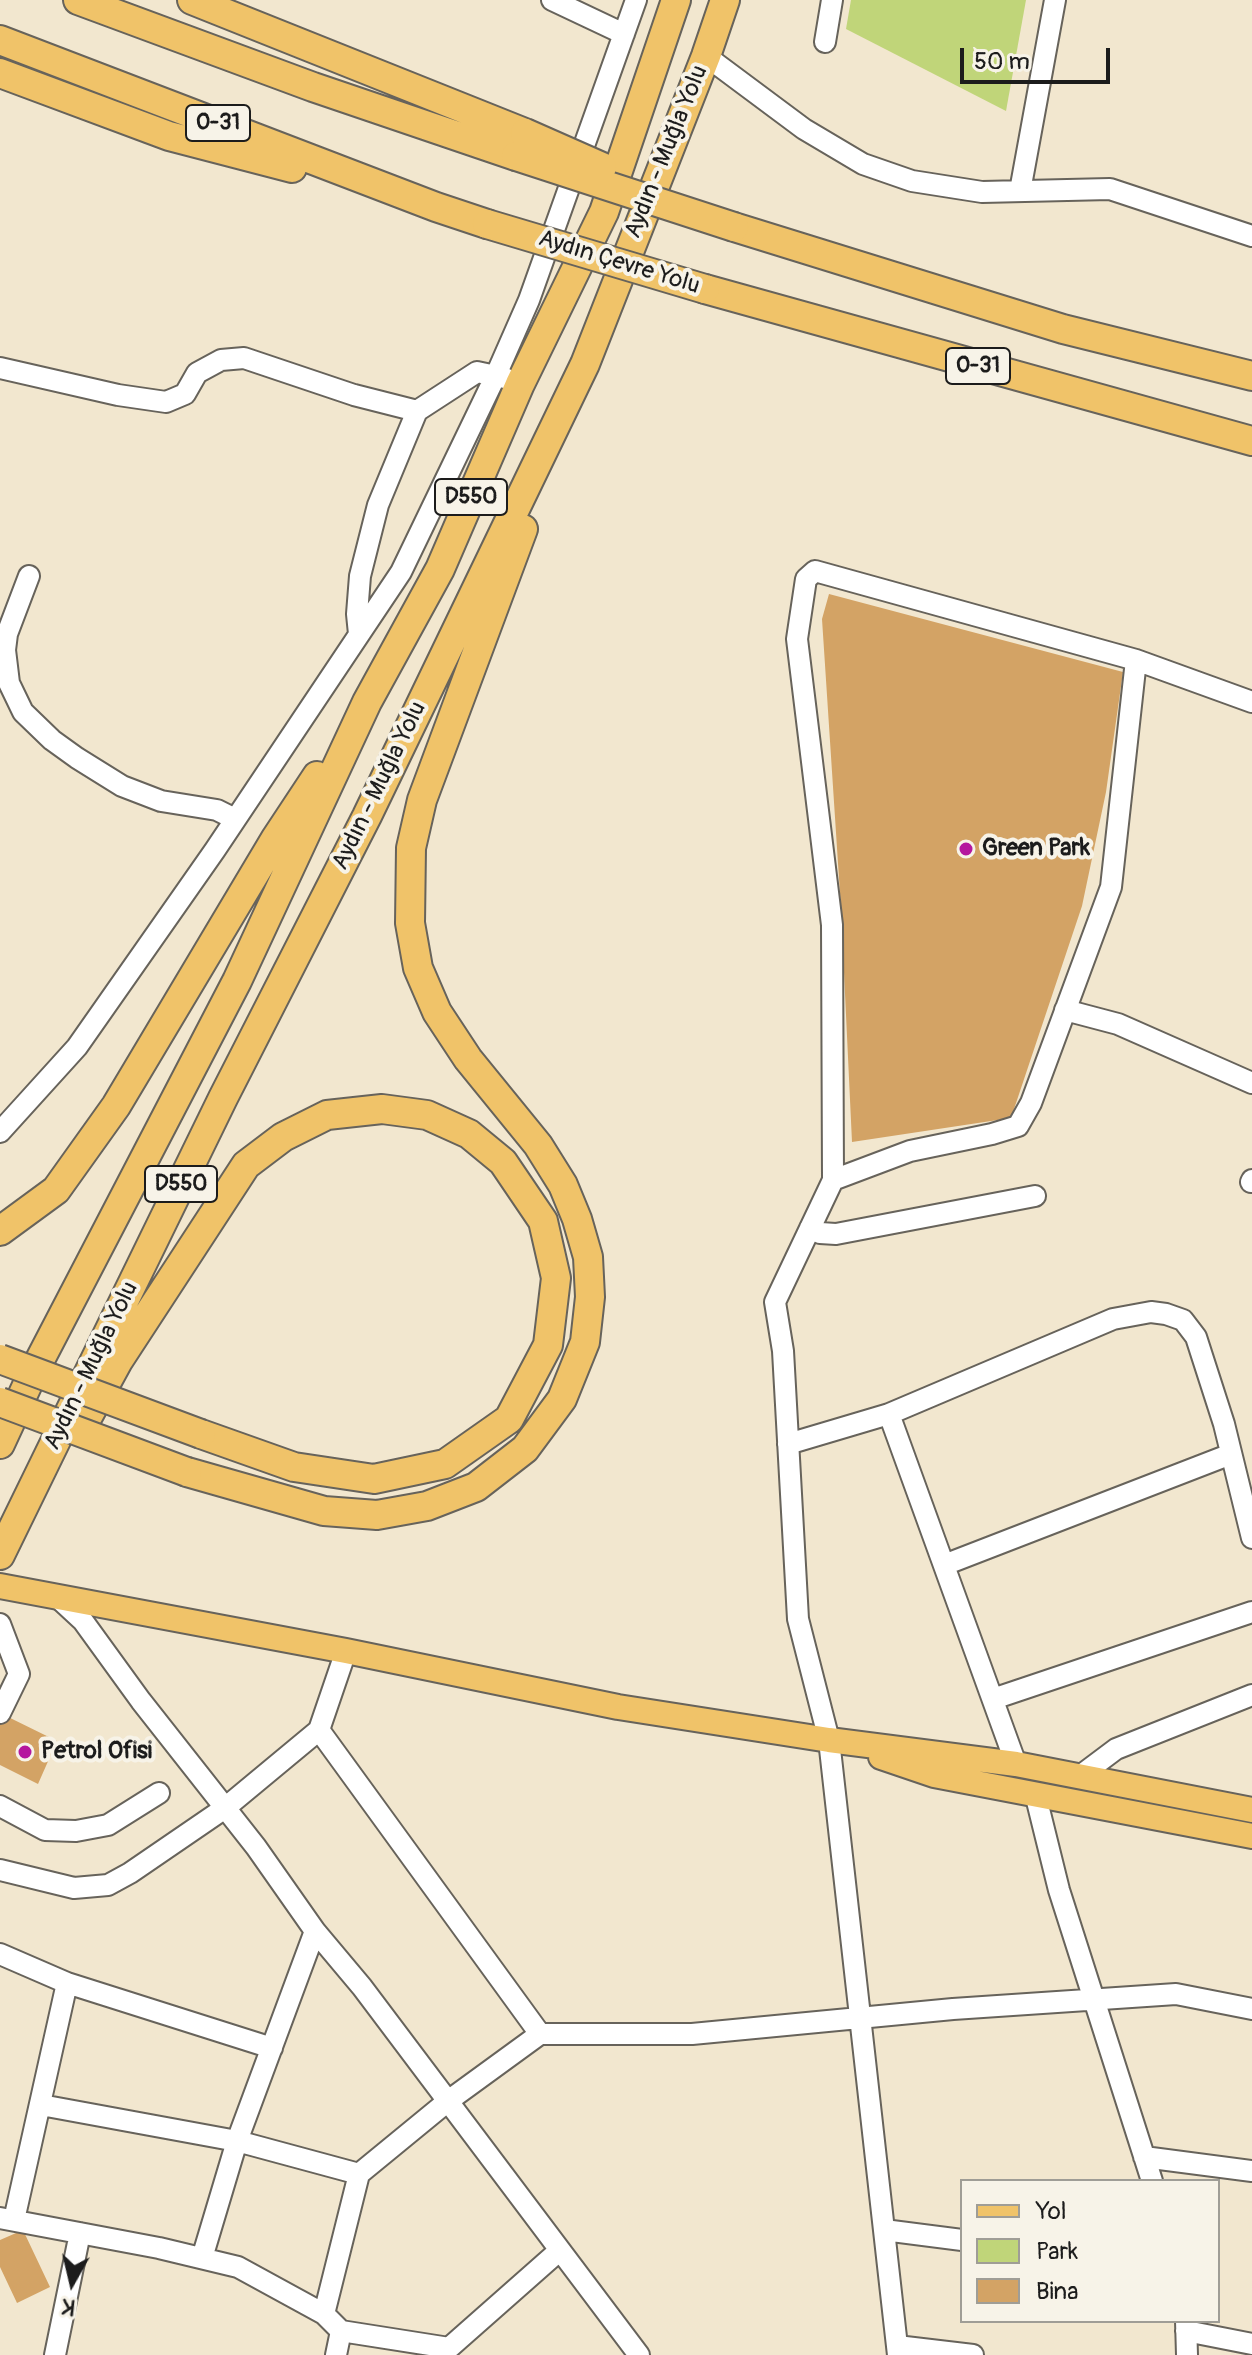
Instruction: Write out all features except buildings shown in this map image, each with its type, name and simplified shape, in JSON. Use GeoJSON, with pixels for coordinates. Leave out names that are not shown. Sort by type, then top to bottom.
{"type":"FeatureCollection","features":[{"type":"Feature","properties":{"kind":"highway"},"geometry":{"type":"LineString","coordinates":[[78,0],[299,82],[520,144]]}},
{"type":"Feature","properties":{"kind":"highway"},"geometry":{"type":"LineString","coordinates":[[192,0],[520,144]]}},
{"type":"Feature","properties":{"kind":"highway","name":"Aydın - Muğla Yolu"},"geometry":{"type":"LineString","coordinates":[[0,1444],[38,1363],[237,981],[367,702],[440,569],[508,379],[604,212],[676,0]]}},
{"type":"Feature","properties":{"kind":"highway","name":"Aydın - Muğla Yolu"},"geometry":{"type":"LineString","coordinates":[[0,1557],[230,1084],[367,816],[585,364],[725,0]]}},
{"type":"Feature","properties":{"kind":"highway","name":"Aydın Çevre Yolu"},"geometry":{"type":"LineString","coordinates":[[0,40],[487,224],[705,289],[1252,441]]}},
{"type":"Feature","properties":{"kind":"highway"},"geometry":{"type":"LineString","coordinates":[[0,73],[169,136],[436,207]]}},
{"type":"Feature","properties":{"kind":"highway","name":"O-31"},"geometry":{"type":"LineString","coordinates":[[520,144],[734,227],[1063,329],[1252,376]]}},
{"type":"Feature","properties":{"kind":"highway"},"geometry":{"type":"LineString","coordinates":[[0,1402],[187,1472],[324,1511],[377,1515],[427,1506],[476,1487],[525,1449],[562,1399],[585,1342],[590,1297],[588,1257],[577,1219],[563,1185],[538,1145],[468,1059],[437,1012],[418,968],[410,923],[409,886],[411,848],[422,800],[585,364]]}},
{"type":"Feature","properties":{"kind":"highway"},"geometry":{"type":"LineString","coordinates":[[0,1231],[56,1190],[116,1106],[276,838],[367,702]]}},
{"type":"Feature","properties":{"kind":"highway"},"geometry":{"type":"LineString","coordinates":[[0,1359],[201,1434],[294,1467],[374,1479],[445,1464],[509,1419],[548,1345],[556,1278],[543,1221],[503,1162],[469,1134],[427,1115],[382,1109],[327,1115],[283,1137],[246,1165],[118,1361],[46,1493],[0,1557]]}},
{"type":"Feature","properties":{"kind":"main road"},"geometry":{"type":"LineString","coordinates":[[0,1586],[346,1651],[618,1707],[829,1740],[1016,1764],[1252,1810]]}},
{"type":"Feature","properties":{"kind":"main road"},"geometry":{"type":"LineString","coordinates":[[829,1740],[934,1775],[1252,1836]]}},
{"type":"Feature","properties":{"kind":"street"},"geometry":{"type":"LineString","coordinates":[[552,0],[624,34]]}},
{"type":"Feature","properties":{"kind":"street"},"geometry":{"type":"LineString","coordinates":[[0,1132],[77,1047],[401,572],[508,379],[529,300],[636,0]]}},
{"type":"Feature","properties":{"kind":"street"},"geometry":{"type":"LineString","coordinates":[[825,42],[832,0]]}},
{"type":"Feature","properties":{"kind":"street"},"geometry":{"type":"LineString","coordinates":[[1020,191],[1055,0]]}},
{"type":"Feature","properties":{"kind":"street"},"geometry":{"type":"LineString","coordinates":[[706,56],[804,129],[863,164],[912,181],[982,192],[1110,189],[1252,236]]}},
{"type":"Feature","properties":{"kind":"street"},"geometry":{"type":"LineString","coordinates":[[0,368],[118,395],[166,402],[185,394],[197,373],[221,360],[244,358],[354,395],[417,411]]}},
{"type":"Feature","properties":{"kind":"street"},"geometry":{"type":"LineString","coordinates":[[359,634],[360,576],[378,505],[417,411],[477,372],[508,379]]}},
{"type":"Feature","properties":{"kind":"street"},"geometry":{"type":"LineString","coordinates":[[973,2355],[897,2350],[829,1740],[798,1619],[783,1351],[775,1302],[833,1180],[832,925],[797,639],[806,579],[815,571],[1136,660],[1252,702]]}},
{"type":"Feature","properties":{"kind":"street"},"geometry":{"type":"LineString","coordinates":[[29,576],[7,634],[5,650],[9,683],[23,712],[52,740],[122,786],[161,801],[217,810],[235,819]]}},
{"type":"Feature","properties":{"kind":"street"},"geometry":{"type":"LineString","coordinates":[[833,1180],[910,1151],[1018,1126],[1031,1103],[1111,887],[1136,660]]}},
{"type":"Feature","properties":{"kind":"street"},"geometry":{"type":"LineString","coordinates":[[1065,1010],[1118,1024],[1252,1083]]}},
{"type":"Feature","properties":{"kind":"street"},"geometry":{"type":"LineString","coordinates":[[810,1228],[820,1233],[836,1234],[1035,1196]]}},
{"type":"Feature","properties":{"kind":"street"},"geometry":{"type":"LineString","coordinates":[[788,1444],[889,1414],[1113,1319],[1151,1312],[1166,1314],[1183,1320],[1196,1337],[1252,1538]]}},
{"type":"Feature","properties":{"kind":"street"},"geometry":{"type":"LineString","coordinates":[[889,1414],[1016,1764]]}},
{"type":"Feature","properties":{"kind":"street"},"geometry":{"type":"LineString","coordinates":[[944,1565],[1231,1454]]}},
{"type":"Feature","properties":{"kind":"street"},"geometry":{"type":"LineString","coordinates":[[56,1596],[83,1621],[639,2355]]}},
{"type":"Feature","properties":{"kind":"street"},"geometry":{"type":"LineString","coordinates":[[993,1699],[1252,1612]]}},
{"type":"Feature","properties":{"kind":"street"},"geometry":{"type":"LineString","coordinates":[[0,1624],[19,1674],[0,1713]]}},
{"type":"Feature","properties":{"kind":"street"},"geometry":{"type":"LineString","coordinates":[[0,1870],[74,1888],[108,1885],[161,1853],[225,1808],[319,1730],[346,1651]]}},
{"type":"Feature","properties":{"kind":"street"},"geometry":{"type":"LineString","coordinates":[[1080,1776],[1116,1749],[1252,1695]]}},
{"type":"Feature","properties":{"kind":"street"},"geometry":{"type":"LineString","coordinates":[[319,1730],[540,2034]]}},
{"type":"Feature","properties":{"kind":"street"},"geometry":{"type":"LineString","coordinates":[[0,1806],[45,1830],[76,1831],[108,1825],[159,1793]]}},
{"type":"Feature","properties":{"kind":"street"},"geometry":{"type":"LineString","coordinates":[[1035,1793],[1059,1890],[1151,2179]]}},
{"type":"Feature","properties":{"kind":"street"},"geometry":{"type":"LineString","coordinates":[[202,2258],[237,2141],[315,1931]]}},
{"type":"Feature","properties":{"kind":"street"},"geometry":{"type":"LineString","coordinates":[[0,1954],[67,1983],[272,2048]]}},
{"type":"Feature","properties":{"kind":"street"},"geometry":{"type":"LineString","coordinates":[[67,1983],[41,2105],[7,2219],[238,2267],[324,2314],[341,2331],[449,2348],[560,2250]]}},
{"type":"Feature","properties":{"kind":"street"},"geometry":{"type":"LineString","coordinates":[[324,2314],[359,2174],[448,2101],[540,2034],[692,2034],[953,2009],[1176,1994],[1252,2009]]}},
{"type":"Feature","properties":{"kind":"street"},"geometry":{"type":"LineString","coordinates":[[41,2105],[237,2141],[359,2174]]}},
{"type":"Feature","properties":{"kind":"street"},"geometry":{"type":"LineString","coordinates":[[1144,2157],[1252,2171]]}},
{"type":"Feature","properties":{"kind":"street"},"geometry":{"type":"LineString","coordinates":[[884,2230],[960,2240]]}},
{"type":"Feature","properties":{"kind":"street"},"geometry":{"type":"LineString","coordinates":[[55,2355],[80,2233]]}},
{"type":"Feature","properties":{"kind":"street"},"geometry":{"type":"LineString","coordinates":[[1187,2355],[1186,2326],[1252,2344]]}},
{"type":"Feature","properties":{"kind":"street"},"geometry":{"type":"LineString","coordinates":[[336,2355],[341,2331]]}},
{"type":"Feature","properties":{"kind":"green space"},"geometry":{"type":"Polygon","coordinates":[[[851,0],[1026,0],[1006,111],[846,29],[851,0]]]}},
{"type":"Feature","properties":{"kind":"place","name":"Green Park"},"geometry":{"type":"Point","coordinates":[966,849]}},
{"type":"Feature","properties":{"kind":"place","name":"Petrol Ofisi"},"geometry":{"type":"Point","coordinates":[25,1752]}}]}
